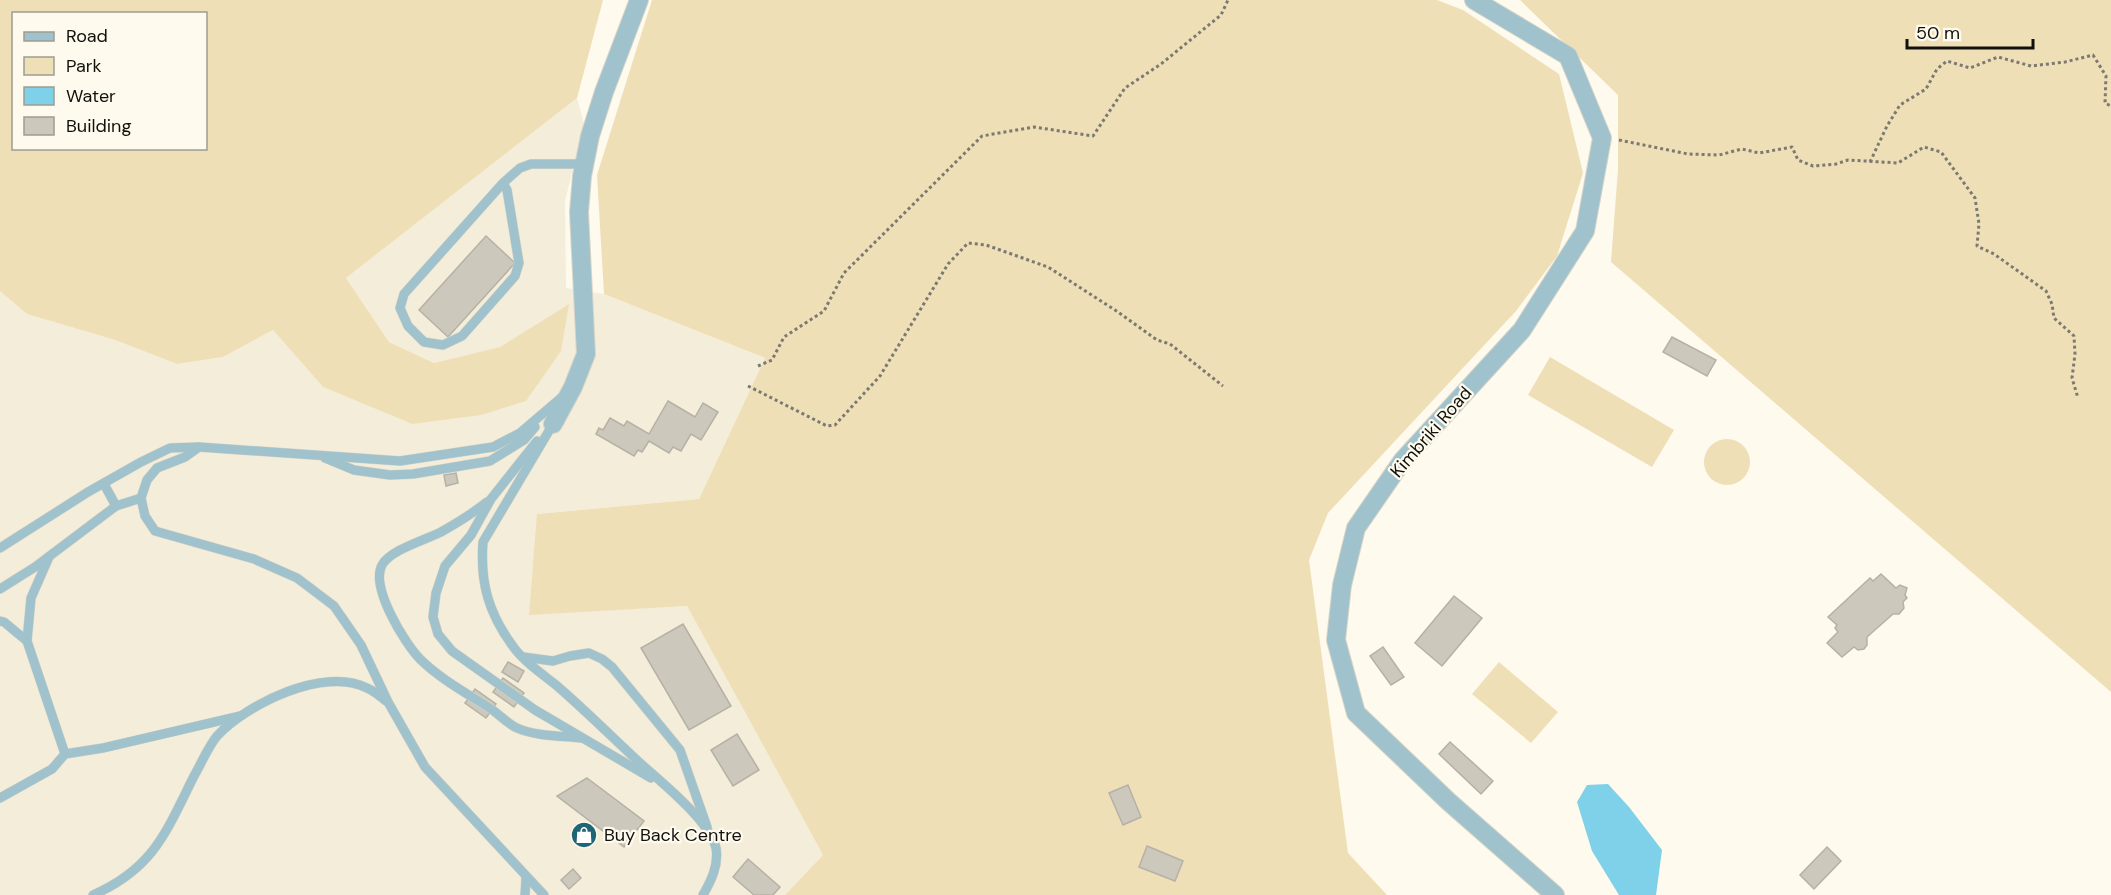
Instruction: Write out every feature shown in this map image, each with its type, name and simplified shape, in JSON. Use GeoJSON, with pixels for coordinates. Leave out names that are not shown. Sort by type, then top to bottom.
{"type":"FeatureCollection","features":[{"type":"Feature","properties":{"kind":"street"},"geometry":{"type":"LineString","coordinates":[[553,416],[573,387],[586,354],[579,212],[584,164],[604,92],[639,0]]}},
{"type":"Feature","properties":{"kind":"street"},"geometry":{"type":"LineString","coordinates":[[1474,0],[1568,56],[1602,138]]}},
{"type":"Feature","properties":{"kind":"street","name":"Kimbriki Road"},"geometry":{"type":"LineString","coordinates":[[1555,895],[1448,801],[1356,713],[1336,640],[1342,585],[1356,528],[1403,460],[1522,330],[1585,231],[1602,138]]}},
{"type":"Feature","properties":{"kind":"lane"},"geometry":{"type":"LineString","coordinates":[[503,183],[507,190],[519,263],[515,276],[462,336],[443,345],[424,342],[408,326],[400,308],[404,294],[503,183],[520,168],[531,164],[584,164]]}},
{"type":"Feature","properties":{"kind":"lane"},"geometry":{"type":"LineString","coordinates":[[314,454],[354,470],[390,475],[462,467],[490,461],[524,440],[553,416]]}},
{"type":"Feature","properties":{"kind":"lane"},"geometry":{"type":"LineString","coordinates":[[0,548],[141,462],[170,448],[199,447],[400,461],[493,447],[553,416]]}},
{"type":"Feature","properties":{"kind":"lane"},"geometry":{"type":"LineString","coordinates":[[553,416],[491,499],[471,535],[445,566],[436,593],[433,617],[438,634],[452,651],[522,700],[667,788]]}},
{"type":"Feature","properties":{"kind":"lane"},"geometry":{"type":"LineString","coordinates":[[553,416],[483,542],[481,563],[489,605],[510,643],[523,657],[581,707],[687,806],[708,831]]}},
{"type":"Feature","properties":{"kind":"lane"},"geometry":{"type":"LineString","coordinates":[[199,447],[185,457],[157,468],[147,480],[141,498],[145,516],[155,531],[254,559],[297,578],[334,606],[361,645],[388,702],[425,767],[544,895]]}},
{"type":"Feature","properties":{"kind":"lane"},"geometry":{"type":"LineString","coordinates":[[104,484],[116,506]]}},
{"type":"Feature","properties":{"kind":"lane"},"geometry":{"type":"LineString","coordinates":[[0,589],[49,557],[116,506],[141,498]]}},
{"type":"Feature","properties":{"kind":"lane"},"geometry":{"type":"LineString","coordinates":[[491,499],[472,514],[441,532],[397,552],[381,566],[380,586],[384,599],[410,648],[434,670],[518,728],[587,739]]}},
{"type":"Feature","properties":{"kind":"lane"},"geometry":{"type":"LineString","coordinates":[[49,557],[31,598],[27,641],[65,754]]}},
{"type":"Feature","properties":{"kind":"lane"},"geometry":{"type":"LineString","coordinates":[[0,621],[27,641]]}},
{"type":"Feature","properties":{"kind":"lane"},"geometry":{"type":"LineString","coordinates":[[523,657],[553,662],[589,653],[602,659],[612,667],[680,750],[716,848],[716,867],[702,895]]}},
{"type":"Feature","properties":{"kind":"lane"},"geometry":{"type":"LineString","coordinates":[[0,798],[52,770],[65,754],[103,748],[240,716],[281,695],[315,683],[344,682],[366,687],[388,702]]}},
{"type":"Feature","properties":{"kind":"lane"},"geometry":{"type":"LineString","coordinates":[[93,895],[135,871],[162,840],[216,738],[240,716]]}},
{"type":"Feature","properties":{"kind":"lane"},"geometry":{"type":"LineString","coordinates":[[525,895],[526,878]]}},
{"type":"Feature","properties":{"kind":"path"},"geometry":{"type":"LineString","coordinates":[[758,366],[772,360],[784,337],[824,311],[844,273],[982,136],[1034,127],[1094,136],[1125,88],[1161,64],[1221,15],[1228,0]]}},
{"type":"Feature","properties":{"kind":"path"},"geometry":{"type":"LineString","coordinates":[[1870,162],[1900,105],[1926,89],[1937,69],[1947,61],[1970,68],[1998,57],[2031,66],[2065,62],[2093,55],[2106,76],[2105,103],[2111,106]]}},
{"type":"Feature","properties":{"kind":"path"},"geometry":{"type":"LineString","coordinates":[[1602,138],[1689,154],[1719,155],[1742,149],[1759,153],[1792,147],[1798,160],[1812,166],[1836,164],[1848,160],[1898,163],[1924,147],[1941,152],[1975,198],[1978,224],[1977,246],[1994,254],[2046,291],[2055,318],[2073,336],[2075,354],[2072,378],[2078,398]]}},
{"type":"Feature","properties":{"kind":"path"},"geometry":{"type":"LineString","coordinates":[[748,386],[827,426],[835,425],[880,376],[948,264],[968,243],[986,245],[1048,267],[1157,340],[1170,345],[1223,386]]}},
{"type":"Feature","properties":{"kind":"shaded area"},"geometry":{"type":"Polygon","coordinates":[[[577,98],[584,124],[565,201],[566,288],[604,294],[765,358],[699,499],[537,514],[587,611],[687,606],[823,855],[785,895],[0,895],[0,291],[27,314],[115,340],[177,364],[223,357],[273,330],[323,387],[412,424],[569,304],[500,347],[434,363],[389,342],[346,278],[577,98]]]}},
{"type":"Feature","properties":{"kind":"green space"},"geometry":{"type":"Polygon","coordinates":[[[0,0],[603,0],[577,98],[346,278],[389,342],[434,363],[500,347],[569,304],[561,351],[526,401],[481,415],[412,424],[323,387],[273,330],[223,357],[177,364],[115,340],[27,314],[0,291],[0,0]]]}},
{"type":"Feature","properties":{"kind":"green space"},"geometry":{"type":"Polygon","coordinates":[[[652,0],[1437,0],[1463,10],[1559,74],[1583,173],[1557,256],[1516,311],[1328,513],[1309,560],[1348,853],[1387,895],[785,895],[823,855],[687,606],[529,615],[537,514],[699,499],[765,358],[604,294],[597,175],[652,0]]]}},
{"type":"Feature","properties":{"kind":"green space"},"geometry":{"type":"Polygon","coordinates":[[[1520,0],[2111,0],[2111,692],[1611,262],[1618,169],[1618,95],[1520,0]]]}},
{"type":"Feature","properties":{"kind":"green space"},"geometry":{"type":"Polygon","coordinates":[[[1550,357],[1674,430],[1652,467],[1528,395],[1550,357]]]}},
{"type":"Feature","properties":{"kind":"green space"},"geometry":{"type":"Polygon","coordinates":[[[1727,439],[1743,446],[1750,462],[1743,478],[1727,485],[1711,478],[1704,462],[1711,446],[1727,439]]]}},
{"type":"Feature","properties":{"kind":"green space"},"geometry":{"type":"Polygon","coordinates":[[[1499,662],[1558,712],[1531,743],[1472,694],[1499,662]]]}},
{"type":"Feature","properties":{"kind":"water"},"geometry":{"type":"Polygon","coordinates":[[[1608,784],[1662,850],[1656,895],[1619,895],[1592,851],[1577,802],[1587,785],[1608,784]]]}},
{"type":"Feature","properties":{"kind":"building"},"geometry":{"type":"Polygon","coordinates":[[[486,236],[515,263],[448,337],[419,310],[486,236]]]}},
{"type":"Feature","properties":{"kind":"building"},"geometry":{"type":"Polygon","coordinates":[[[1672,337],[1716,360],[1707,376],[1663,352],[1672,337]]]}},
{"type":"Feature","properties":{"kind":"building"},"geometry":{"type":"Polygon","coordinates":[[[668,401],[695,417],[703,403],[718,412],[701,440],[691,434],[681,451],[673,447],[669,453],[649,441],[642,452],[638,450],[634,456],[596,434],[599,428],[603,430],[610,418],[624,426],[627,421],[649,434],[668,401]]]}},
{"type":"Feature","properties":{"kind":"building"},"geometry":{"type":"Polygon","coordinates":[[[456,473],[458,483],[446,486],[444,475],[456,473]]]}},
{"type":"Feature","properties":{"kind":"building"},"geometry":{"type":"Polygon","coordinates":[[[1881,574],[1896,588],[1900,585],[1907,588],[1905,595],[1907,598],[1903,602],[1904,608],[1899,614],[1893,614],[1867,637],[1867,645],[1864,649],[1858,650],[1854,647],[1842,657],[1827,643],[1838,632],[1835,628],[1837,625],[1828,617],[1870,578],[1873,581],[1881,574]]]}},
{"type":"Feature","properties":{"kind":"building"},"geometry":{"type":"Polygon","coordinates":[[[1454,596],[1482,618],[1442,666],[1415,643],[1454,596]]]}},
{"type":"Feature","properties":{"kind":"building"},"geometry":{"type":"Polygon","coordinates":[[[683,624],[731,706],[689,730],[641,648],[683,624]]]}},
{"type":"Feature","properties":{"kind":"building"},"geometry":{"type":"Polygon","coordinates":[[[1383,647],[1404,677],[1391,685],[1370,656],[1383,647]]]}},
{"type":"Feature","properties":{"kind":"building"},"geometry":{"type":"Polygon","coordinates":[[[508,662],[524,671],[518,682],[502,672],[508,662]]]}},
{"type":"Feature","properties":{"kind":"building"},"geometry":{"type":"Polygon","coordinates":[[[503,678],[524,693],[514,707],[493,692],[503,678]]]}},
{"type":"Feature","properties":{"kind":"building"},"geometry":{"type":"Polygon","coordinates":[[[475,689],[496,704],[486,718],[465,703],[475,689]]]}},
{"type":"Feature","properties":{"kind":"building"},"geometry":{"type":"Polygon","coordinates":[[[737,734],[759,770],[733,786],[711,750],[737,734]]]}},
{"type":"Feature","properties":{"kind":"building"},"geometry":{"type":"Polygon","coordinates":[[[1450,742],[1493,781],[1481,794],[1439,754],[1450,742]]]}},
{"type":"Feature","properties":{"kind":"building"},"geometry":{"type":"Polygon","coordinates":[[[587,778],[644,821],[624,847],[557,796],[587,778]]]}},
{"type":"Feature","properties":{"kind":"building"},"geometry":{"type":"Polygon","coordinates":[[[1128,785],[1141,817],[1123,825],[1109,793],[1128,785]]]}},
{"type":"Feature","properties":{"kind":"building"},"geometry":{"type":"Polygon","coordinates":[[[1147,846],[1183,861],[1175,881],[1139,867],[1147,846]]]}},
{"type":"Feature","properties":{"kind":"building"},"geometry":{"type":"Polygon","coordinates":[[[1827,847],[1841,861],[1814,889],[1800,875],[1827,847]]]}},
{"type":"Feature","properties":{"kind":"building"},"geometry":{"type":"Polygon","coordinates":[[[748,859],[780,887],[773,895],[754,895],[733,877],[748,859]]]}},
{"type":"Feature","properties":{"kind":"building"},"geometry":{"type":"Polygon","coordinates":[[[573,869],[581,878],[569,889],[561,880],[573,869]]]}},
{"type":"Feature","properties":{"kind":"place","name":"Buy Back Centre"},"geometry":{"type":"Point","coordinates":[584,835]}}]}
